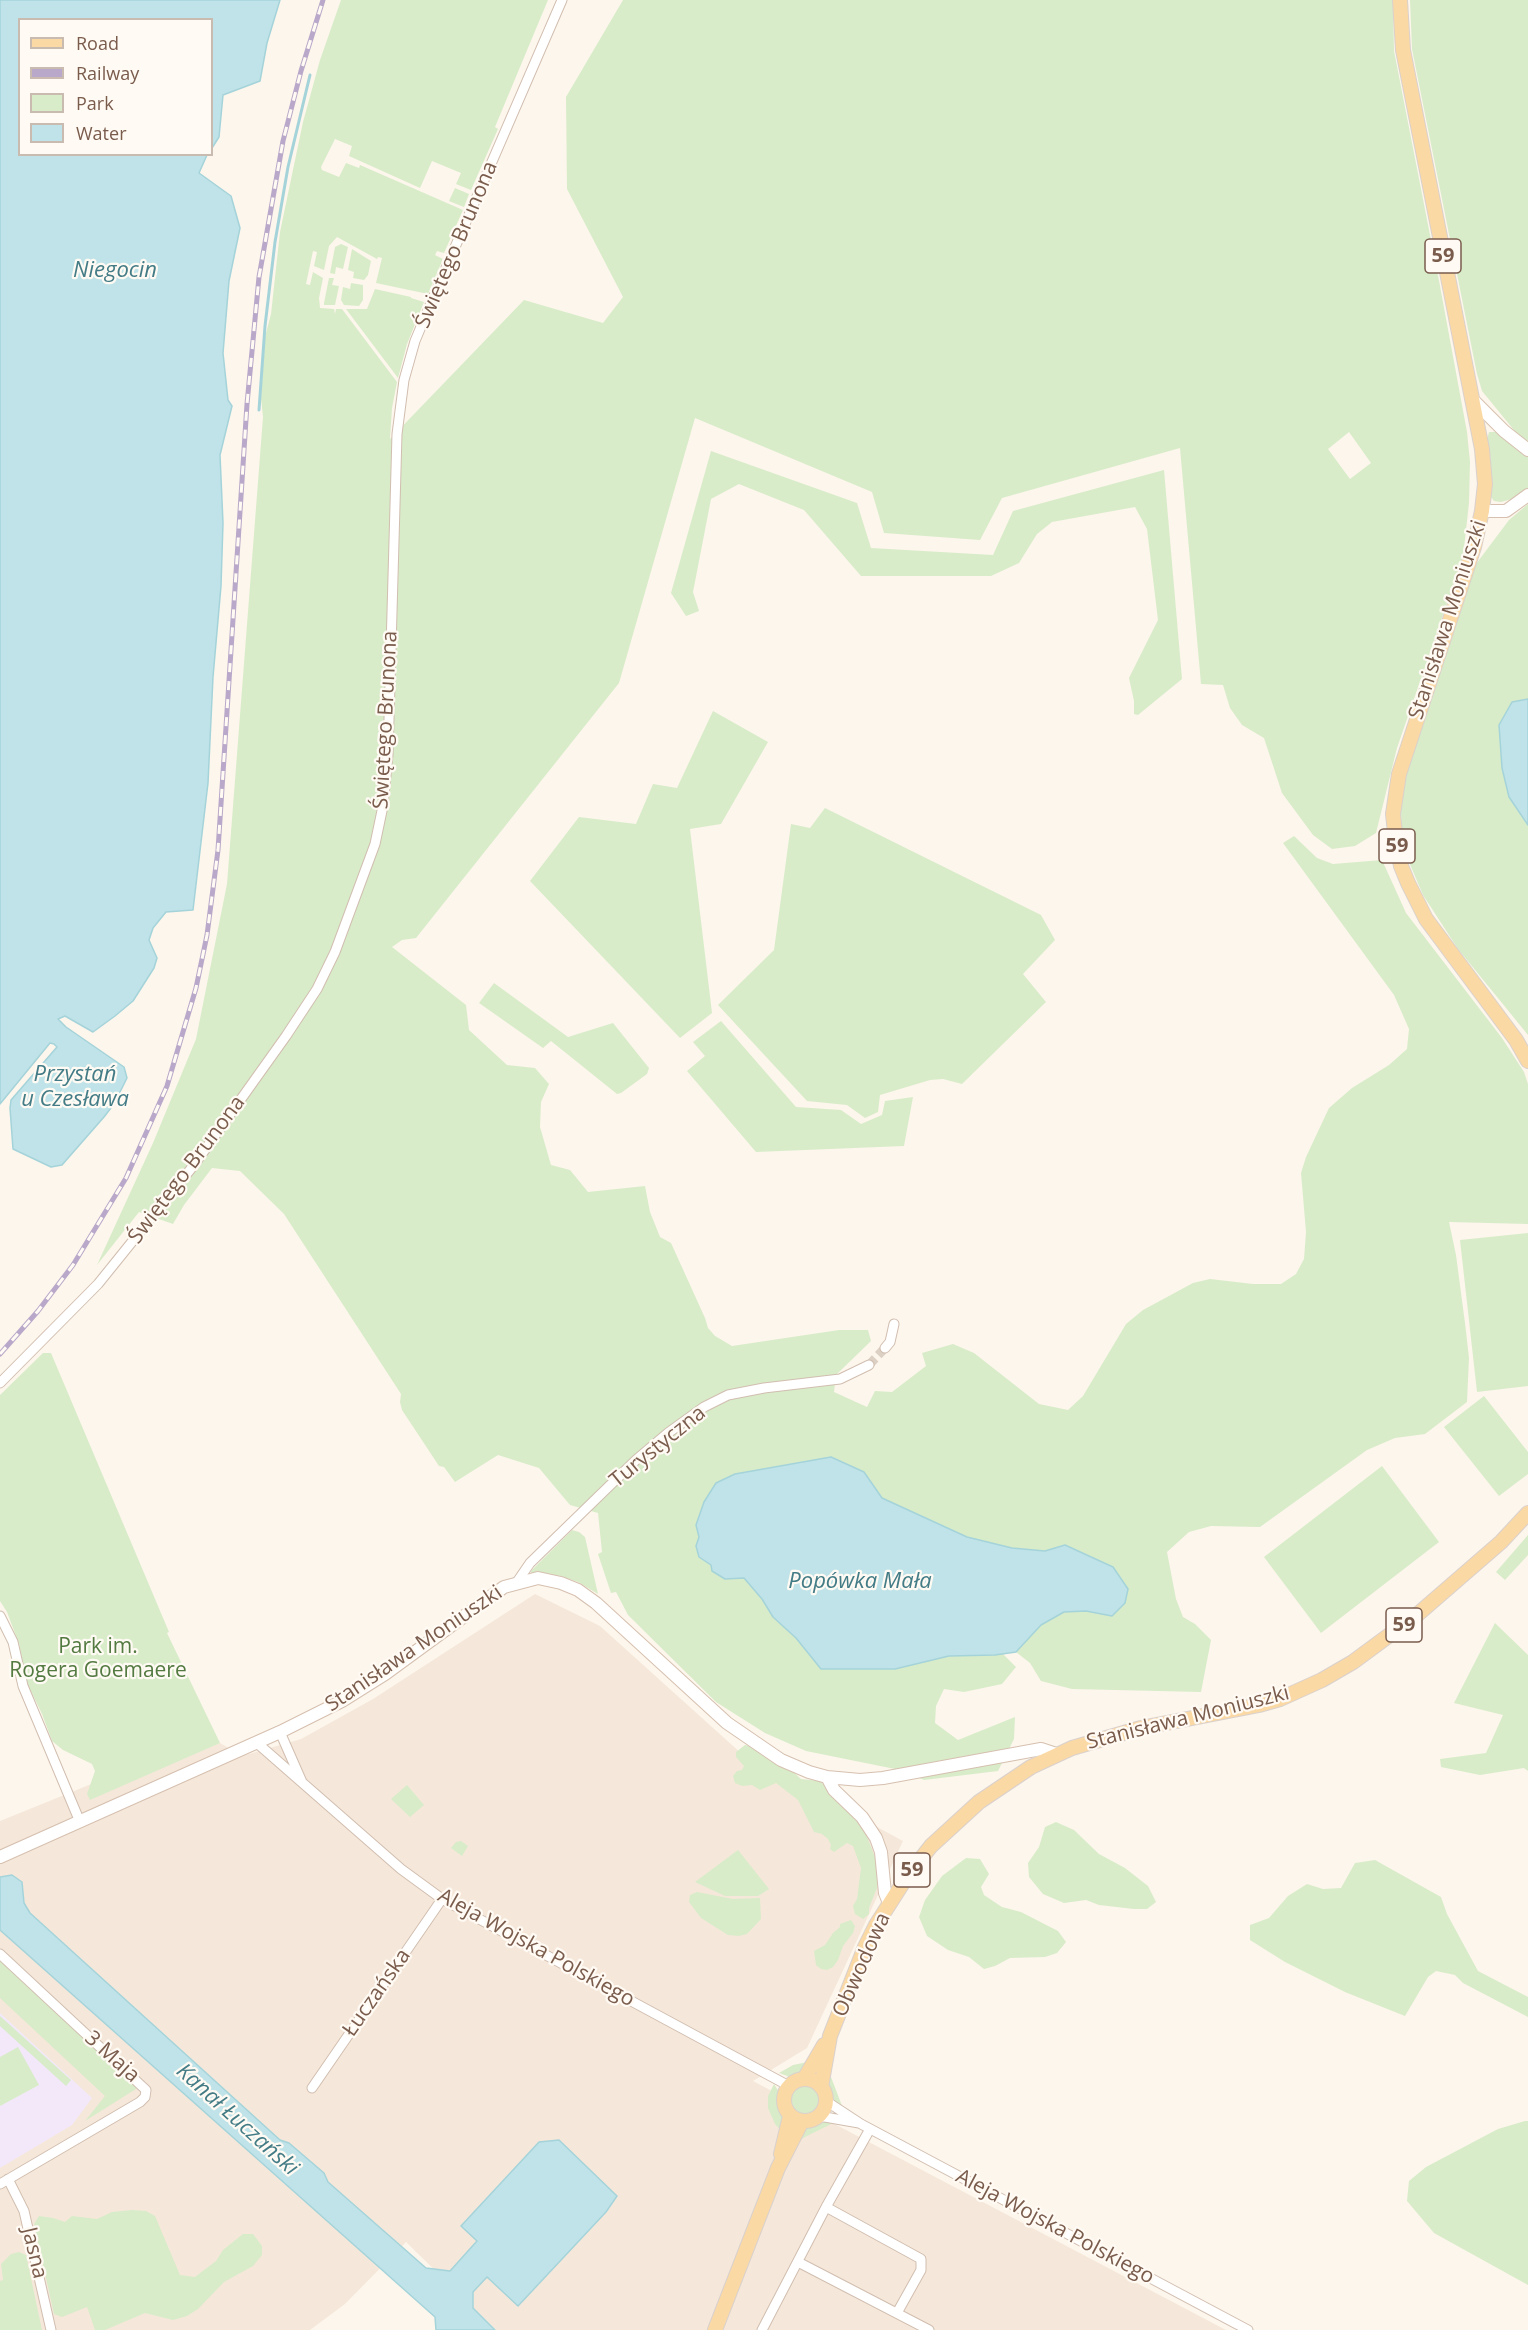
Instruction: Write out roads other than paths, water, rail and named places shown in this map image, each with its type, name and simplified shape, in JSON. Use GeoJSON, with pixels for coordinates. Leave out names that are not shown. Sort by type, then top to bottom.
{"type":"FeatureCollection","features":[{"type":"Feature","properties":{"kind":"main road","name":"Stanisława Moniuszki"},"geometry":{"type":"LineString","coordinates":[[1401,0],[1403,50],[1484,465],[1482,512],[1474,547],[1403,758],[1395,793],[1393,814],[1395,833],[1401,866],[1426,919],[1516,1040],[1528,1061]]}},
{"type":"Feature","properties":{"kind":"main road","name":"Stanisława Moniuszki"},"geometry":{"type":"LineString","coordinates":[[1056,1754],[1141,1728],[1259,1705],[1280,1699],[1322,1680],[1353,1662],[1418,1614],[1501,1542],[1528,1513]]}},
{"type":"Feature","properties":{"kind":"main road","name":"Obwodowa"},"geometry":{"type":"LineString","coordinates":[[804,2079],[830,2036],[865,1947],[889,1903],[931,1846],[961,1817],[1000,1787],[1056,1754]]}},
{"type":"Feature","properties":{"kind":"main road","name":"Obwodowa"},"geometry":{"type":"LineString","coordinates":[[824,2094],[824,2066],[830,2036]]}},
{"type":"Feature","properties":{"kind":"main road"},"geometry":{"type":"LineString","coordinates":[[804,2079],[813,2081],[824,2094],[824,2109],[819,2116],[811,2120],[796,2118],[784,2101],[789,2086],[804,2079]]}},
{"type":"Feature","properties":{"kind":"main road"},"geometry":{"type":"LineString","coordinates":[[715,2330],[796,2118]]}},
{"type":"Feature","properties":{"kind":"street","name":"Świętego Brunona"},"geometry":{"type":"LineString","coordinates":[[0,1383],[98,1284],[194,1165],[286,1036],[317,988],[335,952],[375,844],[383,806],[388,755],[397,434],[404,380],[433,298],[562,0]]}},
{"type":"Feature","properties":{"kind":"street"},"geometry":{"type":"LineString","coordinates":[[1473,400],[1504,431],[1528,450]]}},
{"type":"Feature","properties":{"kind":"street"},"geometry":{"type":"LineString","coordinates":[[1482,512],[1506,511],[1528,495]]}},
{"type":"Feature","properties":{"kind":"street"},"geometry":{"type":"LineString","coordinates":[[885,1348],[890,1342],[894,1324]]}},
{"type":"Feature","properties":{"kind":"street","name":"Turystyczna"},"geometry":{"type":"LineString","coordinates":[[517,1582],[530,1563],[636,1460],[668,1432],[704,1407],[728,1395],[764,1388],[840,1379],[868,1365]]}},
{"type":"Feature","properties":{"kind":"street","name":"Stanisława Moniuszki"},"geometry":{"type":"LineString","coordinates":[[0,1857],[257,1743],[363,1689],[504,1587],[538,1578],[549,1579],[578,1590],[675,1674],[727,1723],[781,1761],[827,1777],[860,1780],[883,1778],[1041,1749],[1056,1754]]}},
{"type":"Feature","properties":{"kind":"street"},"geometry":{"type":"LineString","coordinates":[[0,1616],[13,1642],[22,1686],[80,1822]]}},
{"type":"Feature","properties":{"kind":"street","name":"Aleja Wojska Polskiego"},"geometry":{"type":"LineString","coordinates":[[280,1732],[302,1782]]}},
{"type":"Feature","properties":{"kind":"street","name":"Aleja Wojska Polskiego"},"geometry":{"type":"LineString","coordinates":[[257,1743],[401,1869],[442,1899],[789,2086]]}},
{"type":"Feature","properties":{"kind":"street"},"geometry":{"type":"LineString","coordinates":[[827,1777],[834,1790],[862,1817],[876,1839],[881,1852],[885,1893],[889,1903]]}},
{"type":"Feature","properties":{"kind":"street","name":"Łuczańska"},"geometry":{"type":"LineString","coordinates":[[312,2088],[442,1899]]}},
{"type":"Feature","properties":{"kind":"street","name":"3 Maja"},"geometry":{"type":"LineString","coordinates":[[0,1954],[144,2086],[146,2093],[140,2102],[4,2181]]}},
{"type":"Feature","properties":{"kind":"street","name":"Aleja Wojska Polskiego"},"geometry":{"type":"LineString","coordinates":[[824,2094],[861,2124],[1248,2330]]}},
{"type":"Feature","properties":{"kind":"street","name":"Aleja Wojska Polskiego"},"geometry":{"type":"LineString","coordinates":[[819,2116],[861,2124]]}},
{"type":"Feature","properties":{"kind":"street"},"geometry":{"type":"LineString","coordinates":[[762,2330],[826,2206],[870,2129]]}},
{"type":"Feature","properties":{"kind":"street","name":"Jasna"},"geometry":{"type":"LineString","coordinates":[[4,2181],[24,2211],[51,2330]]}},
{"type":"Feature","properties":{"kind":"street"},"geometry":{"type":"LineString","coordinates":[[826,2206],[921,2259],[921,2270],[897,2313]]}},
{"type":"Feature","properties":{"kind":"street"},"geometry":{"type":"LineString","coordinates":[[798,2262],[929,2330]]}},
{"type":"Feature","properties":{"kind":"water","name":"Niegocin"},"geometry":{"type":"Polygon","coordinates":[[[0,0],[280,0],[267,43],[260,81],[223,95],[219,137],[213,146],[213,18],[18,18],[18,156],[207,156],[199,173],[231,196],[240,228],[229,281],[223,353],[228,400],[232,406],[220,455],[223,523],[221,586],[213,677],[208,783],[193,910],[166,912],[153,928],[149,940],[157,958],[154,968],[133,1001],[115,1016],[93,1032],[65,1016],[58,1019],[124,1067],[127,1078],[114,1104],[62,1165],[51,1167],[13,1149],[10,1108],[11,1100],[57,1047],[54,1044],[50,1043],[0,1104],[0,0]]]}},
{"type":"Feature","properties":{"kind":"water"},"geometry":{"type":"Polygon","coordinates":[[[1528,699],[1528,825],[1509,797],[1502,768],[1499,725],[1512,702],[1528,699]]]}},
{"type":"Feature","properties":{"kind":"water","name":"Popówka Mała"},"geometry":{"type":"Polygon","coordinates":[[[831,1457],[864,1472],[882,1498],[967,1537],[1012,1548],[1045,1551],[1065,1545],[1113,1567],[1128,1589],[1125,1603],[1112,1616],[1086,1611],[1064,1612],[1041,1625],[1016,1652],[949,1656],[895,1669],[821,1669],[796,1638],[773,1617],[762,1599],[744,1578],[725,1579],[712,1571],[711,1565],[699,1557],[696,1546],[699,1537],[696,1525],[704,1502],[716,1483],[735,1474],[831,1457]]]}},
{"type":"Feature","properties":{"kind":"water","name":"Kanał Łuczański"},"geometry":{"type":"Polygon","coordinates":[[[12,1875],[22,1882],[24,1903],[30,1913],[280,2140],[289,2143],[324,2173],[328,2182],[426,2268],[450,2271],[477,2241],[461,2226],[539,2142],[559,2140],[617,2196],[606,2212],[518,2306],[487,2277],[473,2292],[473,2308],[495,2330],[436,2330],[435,2317],[0,1930],[0,1877],[12,1875]]]}},
{"type":"Feature","properties":{"kind":"waterway"},"geometry":{"type":"LineString","coordinates":[[259,410],[265,326],[275,242],[288,167],[310,75]]}},
{"type":"Feature","properties":{"kind":"tunnel"},"geometry":{"type":"LineString","coordinates":[[869,1365],[885,1348]]}},
{"type":"Feature","properties":{"kind":"railway"},"geometry":{"type":"LineString","coordinates":[[0,1354],[38,1311],[73,1265],[126,1178],[167,1086],[196,988],[207,935],[218,850],[247,404],[259,277],[283,141],[323,0]]}},
{"type":"Feature","properties":{"kind":"water label","name":"Przystań u Czesława"},"geometry":{"type":"Point","coordinates":[75,1088]}},
{"type":"Feature","properties":{"kind":"park label","name":"Park im. Rogera Goemaere"},"geometry":{"type":"Point","coordinates":[98,1659]}}]}
